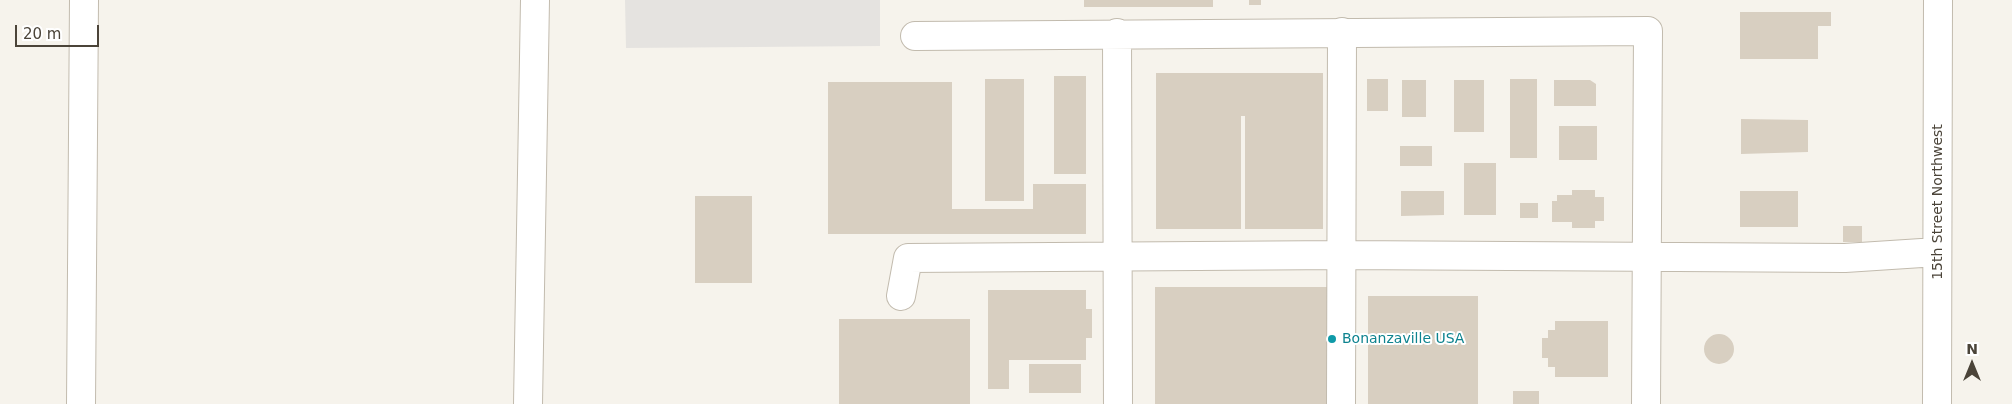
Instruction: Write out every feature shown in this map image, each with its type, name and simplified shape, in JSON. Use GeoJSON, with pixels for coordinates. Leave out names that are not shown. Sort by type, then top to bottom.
{"type":"FeatureCollection","features":[{"type":"Feature","properties":{"kind":"street"},"geometry":{"type":"LineString","coordinates":[[81,404],[84,0]]}},
{"type":"Feature","properties":{"kind":"street"},"geometry":{"type":"LineString","coordinates":[[528,404],[535,0]]}},
{"type":"Feature","properties":{"kind":"street","name":"15th Street Northwest"},"geometry":{"type":"LineString","coordinates":[[1937,404],[1938,0]]}},
{"type":"Feature","properties":{"kind":"street"},"geometry":{"type":"LineString","coordinates":[[915,36],[1116,33],[1648,31],[1646,404]]}},
{"type":"Feature","properties":{"kind":"street"},"geometry":{"type":"LineString","coordinates":[[1341,404],[1342,32]]}},
{"type":"Feature","properties":{"kind":"street"},"geometry":{"type":"LineString","coordinates":[[1116,33],[1118,404]]}},
{"type":"Feature","properties":{"kind":"street"},"geometry":{"type":"LineString","coordinates":[[901,296],[908,258],[1118,258],[1342,254],[1845,258],[1937,252]]}},
{"type":"Feature","properties":{"kind":"shaded area"},"geometry":{"type":"Polygon","coordinates":[[[625,0],[880,0],[880,46],[626,48],[625,0]]]}},
{"type":"Feature","properties":{"kind":"building"},"geometry":{"type":"Polygon","coordinates":[[[1084,0],[1213,0],[1213,7],[1084,7],[1084,0]]]}},
{"type":"Feature","properties":{"kind":"building"},"geometry":{"type":"Polygon","coordinates":[[[1249,0],[1261,0],[1261,5],[1249,5],[1249,0]]]}},
{"type":"Feature","properties":{"kind":"building"},"geometry":{"type":"Polygon","coordinates":[[[1740,12],[1831,12],[1831,26],[1818,26],[1818,59],[1740,59],[1740,12]]]}},
{"type":"Feature","properties":{"kind":"building"},"geometry":{"type":"Polygon","coordinates":[[[1156,73],[1323,73],[1323,229],[1245,229],[1245,116],[1241,116],[1241,229],[1156,229],[1156,73]]]}},
{"type":"Feature","properties":{"kind":"building"},"geometry":{"type":"Polygon","coordinates":[[[1054,76],[1086,76],[1086,174],[1054,174],[1054,76]]]}},
{"type":"Feature","properties":{"kind":"building"},"geometry":{"type":"Polygon","coordinates":[[[985,79],[1024,79],[1024,201],[985,201],[985,79]]]}},
{"type":"Feature","properties":{"kind":"building"},"geometry":{"type":"Polygon","coordinates":[[[1367,79],[1388,79],[1388,111],[1367,111],[1367,79]]]}},
{"type":"Feature","properties":{"kind":"building"},"geometry":{"type":"Polygon","coordinates":[[[1510,79],[1537,79],[1537,158],[1510,158],[1510,79]]]}},
{"type":"Feature","properties":{"kind":"building"},"geometry":{"type":"Polygon","coordinates":[[[1402,80],[1426,80],[1426,117],[1402,117],[1402,80]]]}},
{"type":"Feature","properties":{"kind":"building"},"geometry":{"type":"Polygon","coordinates":[[[1454,80],[1484,80],[1484,132],[1454,132],[1454,80]]]}},
{"type":"Feature","properties":{"kind":"building"},"geometry":{"type":"Polygon","coordinates":[[[1554,80],[1590,80],[1596,84],[1596,106],[1554,106],[1554,80]]]}},
{"type":"Feature","properties":{"kind":"building"},"geometry":{"type":"Polygon","coordinates":[[[828,82],[952,82],[952,209],[1033,209],[1033,184],[1086,184],[1086,234],[828,234],[828,82]]]}},
{"type":"Feature","properties":{"kind":"building"},"geometry":{"type":"Polygon","coordinates":[[[1741,119],[1808,120],[1808,152],[1741,154],[1741,119]]]}},
{"type":"Feature","properties":{"kind":"building"},"geometry":{"type":"Polygon","coordinates":[[[1559,126],[1597,126],[1597,160],[1559,160],[1559,126]]]}},
{"type":"Feature","properties":{"kind":"building"},"geometry":{"type":"Polygon","coordinates":[[[1400,146],[1432,146],[1432,166],[1400,166],[1400,146]]]}},
{"type":"Feature","properties":{"kind":"building"},"geometry":{"type":"Polygon","coordinates":[[[1464,163],[1496,163],[1496,215],[1464,215],[1464,163]]]}},
{"type":"Feature","properties":{"kind":"building"},"geometry":{"type":"Polygon","coordinates":[[[1572,190],[1595,190],[1595,197],[1604,197],[1604,221],[1595,221],[1595,228],[1572,228],[1572,222],[1552,222],[1552,201],[1557,201],[1557,195],[1572,195],[1572,190]]]}},
{"type":"Feature","properties":{"kind":"building"},"geometry":{"type":"Polygon","coordinates":[[[1401,191],[1444,191],[1444,215],[1401,216],[1401,191]]]}},
{"type":"Feature","properties":{"kind":"building"},"geometry":{"type":"Polygon","coordinates":[[[1740,191],[1798,191],[1798,227],[1740,227],[1740,191]]]}},
{"type":"Feature","properties":{"kind":"building"},"geometry":{"type":"Polygon","coordinates":[[[695,196],[752,196],[752,283],[695,283],[695,196]]]}},
{"type":"Feature","properties":{"kind":"building"},"geometry":{"type":"Polygon","coordinates":[[[1520,203],[1538,203],[1538,218],[1520,218],[1520,203]]]}},
{"type":"Feature","properties":{"kind":"building"},"geometry":{"type":"Polygon","coordinates":[[[1843,226],[1862,226],[1862,242],[1843,242],[1843,226]]]}},
{"type":"Feature","properties":{"kind":"building"},"geometry":{"type":"Polygon","coordinates":[[[1155,287],[1329,287],[1329,404],[1155,404],[1155,287]]]}},
{"type":"Feature","properties":{"kind":"building"},"geometry":{"type":"Polygon","coordinates":[[[988,290],[1086,290],[1086,309],[1092,309],[1092,338],[1086,338],[1086,360],[1009,360],[1009,389],[988,389],[988,290]]]}},
{"type":"Feature","properties":{"kind":"building"},"geometry":{"type":"Polygon","coordinates":[[[1368,296],[1478,296],[1478,404],[1368,404],[1368,296]]]}},
{"type":"Feature","properties":{"kind":"building"},"geometry":{"type":"Polygon","coordinates":[[[839,319],[970,319],[970,404],[839,404],[839,319]]]}},
{"type":"Feature","properties":{"kind":"building"},"geometry":{"type":"Polygon","coordinates":[[[1555,321],[1608,321],[1608,377],[1555,377],[1555,367],[1548,367],[1548,358],[1542,358],[1542,338],[1548,338],[1548,330],[1555,330],[1555,321]]]}},
{"type":"Feature","properties":{"kind":"building"},"geometry":{"type":"Polygon","coordinates":[[[1719,334],[1730,338],[1734,349],[1730,360],[1719,364],[1708,360],[1704,349],[1708,338],[1719,334]]]}},
{"type":"Feature","properties":{"kind":"building"},"geometry":{"type":"Polygon","coordinates":[[[1029,364],[1081,364],[1081,393],[1029,393],[1029,364]]]}},
{"type":"Feature","properties":{"kind":"building"},"geometry":{"type":"Polygon","coordinates":[[[1513,391],[1539,391],[1539,404],[1513,404],[1513,391]]]}},
{"type":"Feature","properties":{"kind":"place","name":"Bonanzaville USA"},"geometry":{"type":"Point","coordinates":[1332,339]}}]}
